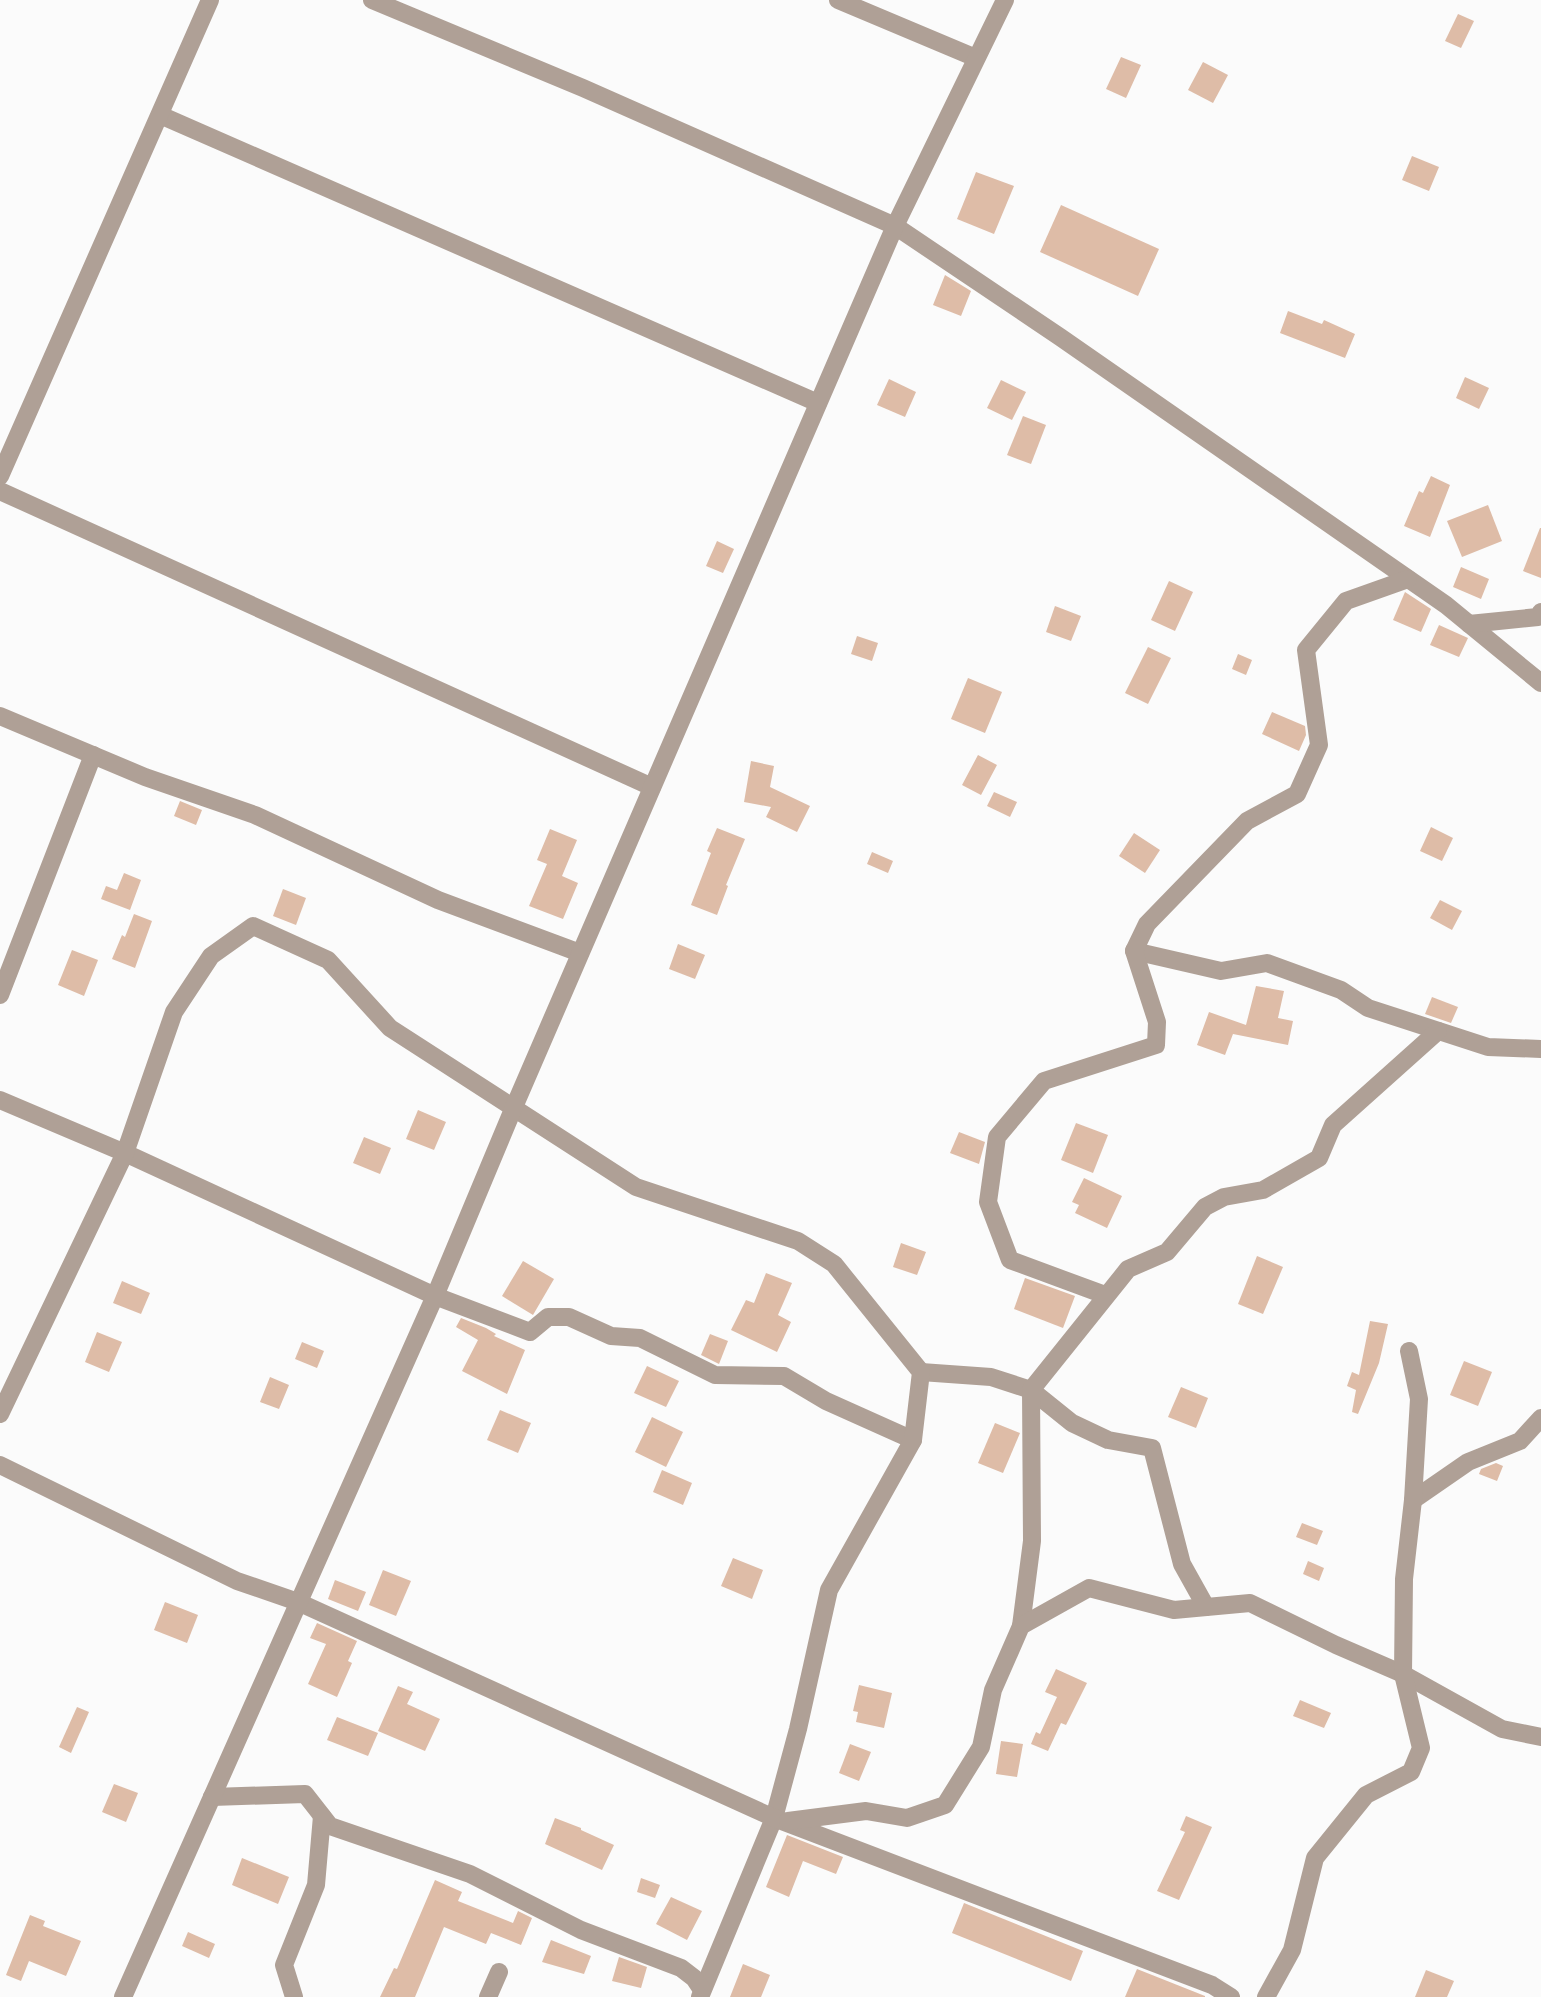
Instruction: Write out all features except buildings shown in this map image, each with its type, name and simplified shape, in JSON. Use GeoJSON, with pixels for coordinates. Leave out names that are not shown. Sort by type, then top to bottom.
{"type":"FeatureCollection","features":[{"type":"Feature","properties":{"kind":"street"},"geometry":{"type":"LineString","coordinates":[[0,477],[210,0]]}},
{"type":"Feature","properties":{"kind":"street"},"geometry":{"type":"LineString","coordinates":[[372,0],[583,88],[895,226],[1408,579],[1469,624],[1541,683]]}},
{"type":"Feature","properties":{"kind":"street"},"geometry":{"type":"LineString","coordinates":[[838,0],[976,58]]}},
{"type":"Feature","properties":{"kind":"street"},"geometry":{"type":"LineString","coordinates":[[123,1997],[435,1296],[580,953],[895,226],[1005,0]]}},
{"type":"Feature","properties":{"kind":"street"},"geometry":{"type":"LineString","coordinates":[[160,115],[818,403]]}},
{"type":"Feature","properties":{"kind":"street"},"geometry":{"type":"LineString","coordinates":[[0,491],[652,787]]}},
{"type":"Feature","properties":{"kind":"street"},"geometry":{"type":"LineString","coordinates":[[1105,1296],[1010,1261],[988,1202],[997,1137],[1044,1081],[1156,1045],[1157,1023],[1134,951],[1147,924],[1247,821],[1297,794],[1319,745],[1306,650],[1346,601],[1408,579]]}},
{"type":"Feature","properties":{"kind":"street"},"geometry":{"type":"LineString","coordinates":[[1469,624],[1538,617],[1541,612]]}},
{"type":"Feature","properties":{"kind":"street"},"geometry":{"type":"LineString","coordinates":[[0,716],[145,777],[255,815],[438,900],[580,953]]}},
{"type":"Feature","properties":{"kind":"street"},"geometry":{"type":"LineString","coordinates":[[0,995],[93,755]]}},
{"type":"Feature","properties":{"kind":"street"},"geometry":{"type":"LineString","coordinates":[[0,1414],[125,1153],[174,1012],[211,956],[253,926],[328,960],[390,1028],[636,1187],[798,1241],[834,1264],[921,1371],[913,1440],[829,1590],[779,1819],[701,1994]]}},
{"type":"Feature","properties":{"kind":"street"},"geometry":{"type":"LineString","coordinates":[[1134,951],[1221,971],[1267,963],[1341,990],[1368,1008],[1488,1047],[1541,1049]]}},
{"type":"Feature","properties":{"kind":"street"},"geometry":{"type":"LineString","coordinates":[[779,1819],[866,1811],[907,1818],[945,1805],[981,1747],[993,1690],[1021,1626],[1031,1541],[1031,1390],[1128,1269],[1167,1252],[1205,1207],[1224,1197],[1263,1190],[1320,1158],[1333,1125],[1438,1031]]}},
{"type":"Feature","properties":{"kind":"street"},"geometry":{"type":"LineString","coordinates":[[0,1100],[125,1153],[435,1296],[530,1332],[548,1317],[569,1317],[611,1336],[640,1338],[715,1374],[784,1376],[826,1401],[913,1440]]}},
{"type":"Feature","properties":{"kind":"street"},"geometry":{"type":"LineString","coordinates":[[1266,1997],[1292,1950],[1315,1858],[1366,1795],[1411,1772],[1421,1748],[1404,1674],[1404,1579],[1413,1500],[1419,1399],[1409,1351]]}},
{"type":"Feature","properties":{"kind":"street"},"geometry":{"type":"LineString","coordinates":[[921,1371],[991,1377],[1031,1390],[1072,1423],[1108,1440],[1153,1448],[1182,1564],[1206,1607]]}},
{"type":"Feature","properties":{"kind":"street"},"geometry":{"type":"LineString","coordinates":[[1413,1500],[1468,1462],[1520,1441],[1541,1418]]}},
{"type":"Feature","properties":{"kind":"street"},"geometry":{"type":"LineString","coordinates":[[0,1465],[237,1581],[299,1602],[779,1819],[1212,1985],[1231,1997]]}},
{"type":"Feature","properties":{"kind":"street"},"geometry":{"type":"LineString","coordinates":[[1021,1626],[1089,1588],[1174,1610],[1250,1603],[1336,1645],[1404,1674],[1502,1729],[1541,1737]]}},
{"type":"Feature","properties":{"kind":"street"},"geometry":{"type":"LineString","coordinates":[[212,1797],[305,1794],[330,1826],[470,1874],[582,1930],[681,1968],[694,1978],[701,1994]]}},
{"type":"Feature","properties":{"kind":"street"},"geometry":{"type":"LineString","coordinates":[[294,1997],[284,1965],[316,1885],[322,1816]]}},
{"type":"Feature","properties":{"kind":"street"},"geometry":{"type":"LineString","coordinates":[[488,1997],[499,1972]]}}]}
